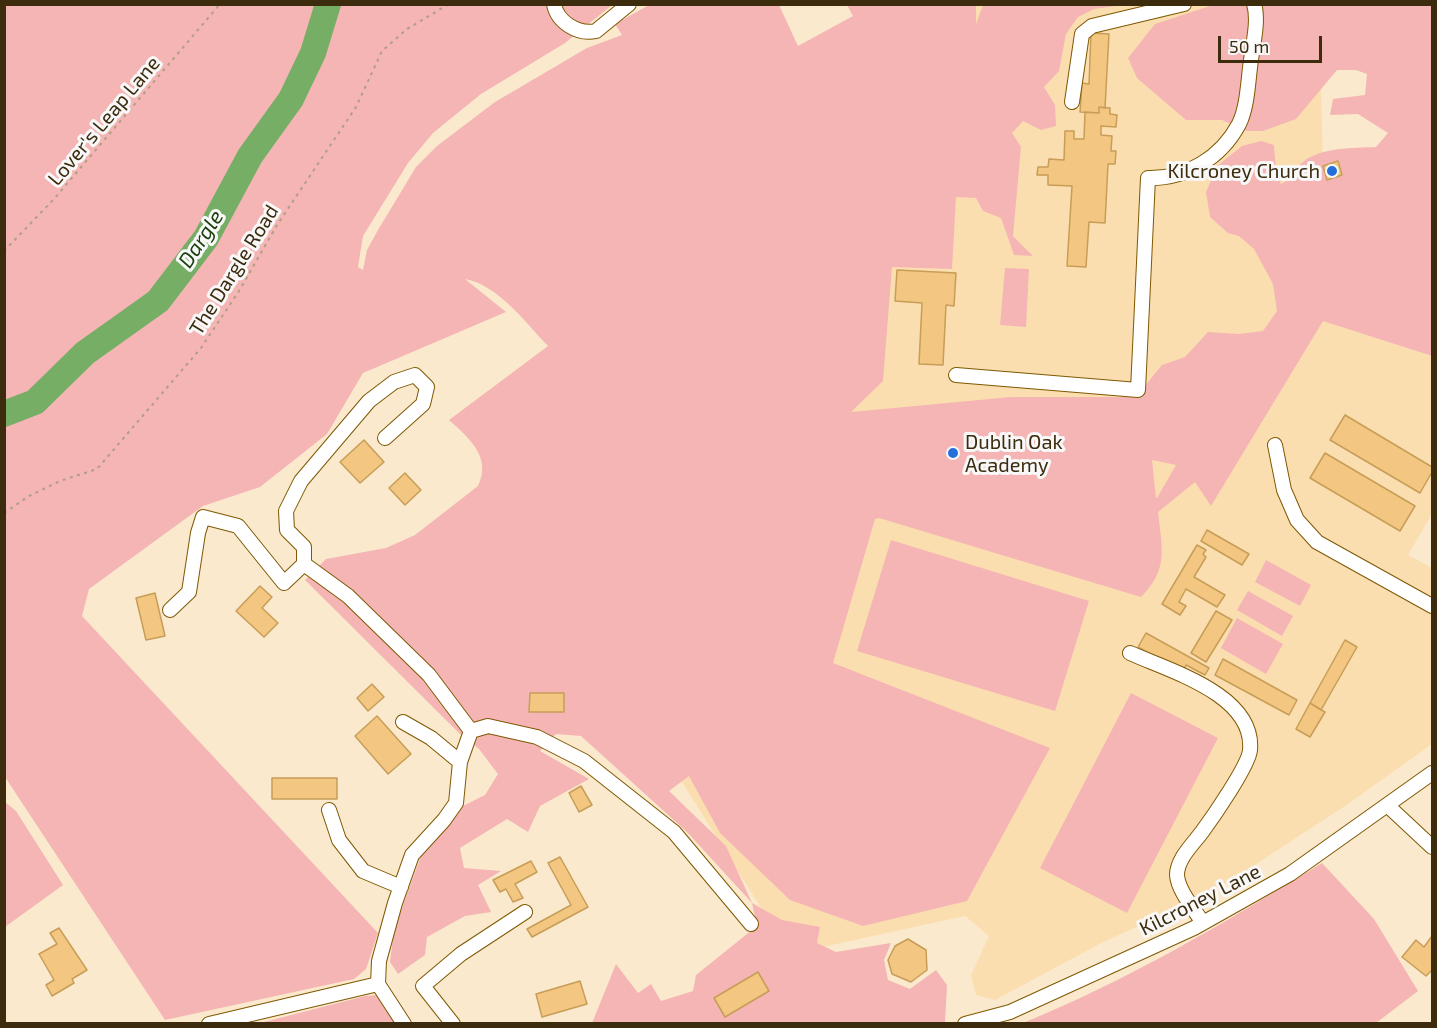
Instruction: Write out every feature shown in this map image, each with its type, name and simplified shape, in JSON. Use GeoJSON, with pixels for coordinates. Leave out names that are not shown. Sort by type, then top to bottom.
{"type":"FeatureCollection","features":[{"type":"Feature","properties":{"kind":"street"},"geometry":{"type":"LineString","coordinates":[[554,4],[568,26],[589,32],[596,31],[629,4]]}},
{"type":"Feature","properties":{"kind":"street"},"geometry":{"type":"LineString","coordinates":[[1072,102],[1082,34],[1092,26],[1184,4]]}},
{"type":"Feature","properties":{"kind":"street"},"geometry":{"type":"LineString","coordinates":[[956,375],[1138,390],[1148,178],[1174,176],[1192,171],[1225,145],[1240,122],[1252,49],[1254,4]]}},
{"type":"Feature","properties":{"kind":"street"},"geometry":{"type":"LineString","coordinates":[[170,610],[189,592],[198,533],[203,517],[238,526],[284,583],[304,564],[304,547],[287,530],[286,511],[301,481],[369,401],[394,382],[415,375],[427,387],[423,404],[385,438]]}},
{"type":"Feature","properties":{"kind":"street"},"geometry":{"type":"LineString","coordinates":[[1275,445],[1284,490],[1297,520],[1317,542],[1432,606]]}},
{"type":"Feature","properties":{"kind":"street"},"geometry":{"type":"LineString","coordinates":[[304,564],[348,596],[429,675],[471,731]]}},
{"type":"Feature","properties":{"kind":"street"},"geometry":{"type":"LineString","coordinates":[[1130,653],[1212,690],[1241,714],[1248,730],[1251,751],[1218,810],[1180,862],[1177,875],[1181,888],[1203,923]]}},
{"type":"Feature","properties":{"kind":"street"},"geometry":{"type":"LineString","coordinates":[[403,722],[431,738],[460,762]]}},
{"type":"Feature","properties":{"kind":"street"},"geometry":{"type":"LineString","coordinates":[[471,731],[488,726],[537,737],[585,762],[674,831],[751,924]]}},
{"type":"Feature","properties":{"kind":"street"},"geometry":{"type":"LineString","coordinates":[[404,1023],[378,984],[379,961],[412,855],[456,803],[460,762],[471,731]]}},
{"type":"Feature","properties":{"kind":"street","name":"Kilcroney Lane"},"geometry":{"type":"LineString","coordinates":[[965,1023],[1010,1012],[1203,923],[1290,874],[1432,773]]}},
{"type":"Feature","properties":{"kind":"street"},"geometry":{"type":"LineString","coordinates":[[1387,805],[1432,847]]}},
{"type":"Feature","properties":{"kind":"street"},"geometry":{"type":"LineString","coordinates":[[329,810],[339,840],[363,871],[401,886]]}},
{"type":"Feature","properties":{"kind":"street"},"geometry":{"type":"LineString","coordinates":[[453,1023],[423,987],[461,954],[525,912]]}},
{"type":"Feature","properties":{"kind":"street"},"geometry":{"type":"LineString","coordinates":[[209,1023],[378,984]]}},
{"type":"Feature","properties":{"kind":"path","name":"Lover's Leap Lane"},"geometry":{"type":"LineString","coordinates":[[4,251],[54,199],[220,4]]}},
{"type":"Feature","properties":{"kind":"path","name":"The Dargle Road"},"geometry":{"type":"LineString","coordinates":[[4,513],[29,496],[60,481],[97,469],[201,348],[239,291],[277,225],[356,107],[382,51],[407,29],[449,4]]}},
{"type":"Feature","properties":{"kind":"shaded area"},"geometry":{"type":"Polygon","coordinates":[[[5,5],[612,5],[565,43],[481,94],[433,133],[408,163],[363,236],[358,267],[363,270],[367,250],[378,230],[416,167],[437,146],[495,102],[587,48],[622,35],[615,24],[649,5],[779,5],[798,46],[853,16],[847,5],[976,5],[976,24],[983,5],[1123,5],[1094,9],[1078,17],[1066,34],[1059,71],[1044,87],[1055,105],[1056,126],[1041,130],[1023,121],[1012,133],[1021,147],[1013,236],[1033,256],[1014,255],[1001,218],[983,211],[976,198],[956,197],[952,269],[892,267],[883,381],[851,412],[1011,397],[1141,397],[1144,387],[1162,365],[1185,357],[1208,332],[1239,334],[1263,331],[1277,311],[1273,284],[1254,249],[1239,236],[1228,233],[1210,217],[1206,192],[1217,166],[1242,146],[1261,141],[1274,145],[1276,171],[1281,184],[1293,176],[1303,162],[1319,153],[1338,149],[1376,147],[1388,133],[1358,114],[1330,115],[1333,99],[1365,95],[1367,74],[1356,70],[1337,70],[1296,119],[1263,131],[1247,131],[1222,120],[1186,120],[1137,78],[1128,58],[1155,24],[1213,5],[1432,5],[1432,356],[1323,321],[1211,506],[1195,482],[1158,512],[1162,558],[1156,577],[1141,597],[879,518],[875,519],[833,663],[1050,748],[967,901],[863,926],[790,900],[720,833],[689,776],[669,791],[726,846],[752,903],[687,832],[581,736],[556,734],[540,751],[589,779],[540,806],[528,832],[507,819],[460,848],[464,868],[501,871],[478,885],[491,912],[465,916],[427,937],[425,955],[398,974],[390,962],[394,930],[422,853],[457,809],[485,795],[498,774],[479,749],[459,733],[305,580],[326,559],[386,548],[415,535],[478,486],[482,476],[480,457],[471,441],[449,420],[548,346],[500,297],[489,289],[465,279],[506,312],[363,373],[327,434],[260,487],[203,506],[89,589],[82,616],[378,933],[366,969],[354,979],[165,1020],[5,777],[5,5]],[[1152,460],[1156,498],[1157,498],[1176,465],[1152,460]]]}},
{"type":"Feature","properties":{"kind":"shaded area","name":"Dublin Oak Academy"},"geometry":{"type":"Polygon","coordinates":[[[965,5],[1319,5],[1326,291],[1323,320],[1432,356],[1432,514],[1408,555],[1432,568],[1432,744],[1345,806],[1210,894],[1103,942],[995,1000],[976,995],[971,975],[989,936],[965,916],[790,954],[670,763],[965,5]]]}},
{"type":"Feature","properties":{"kind":"shaded area"},"geometry":{"type":"Polygon","coordinates":[[[1005,268],[1029,269],[1026,327],[1000,325],[1005,268]]]}},
{"type":"Feature","properties":{"kind":"shaded area"},"geometry":{"type":"Polygon","coordinates":[[[891,540],[1089,601],[1055,711],[857,651],[891,540]]]}},
{"type":"Feature","properties":{"kind":"shaded area"},"geometry":{"type":"Polygon","coordinates":[[[1266,560],[1311,585],[1300,606],[1255,582],[1266,560]]]}},
{"type":"Feature","properties":{"kind":"shaded area"},"geometry":{"type":"Polygon","coordinates":[[[1248,591],[1293,616],[1282,636],[1237,610],[1248,591]]]}},
{"type":"Feature","properties":{"kind":"shaded area"},"geometry":{"type":"Polygon","coordinates":[[[1237,618],[1283,644],[1266,674],[1221,648],[1237,618]]]}},
{"type":"Feature","properties":{"kind":"shaded area"},"geometry":{"type":"Polygon","coordinates":[[[1131,693],[1218,738],[1127,913],[1040,868],[1131,693]]]}},
{"type":"Feature","properties":{"kind":"shaded area"},"geometry":{"type":"Polygon","coordinates":[[[5,802],[16,811],[63,885],[5,927],[5,802]]]}},
{"type":"Feature","properties":{"kind":"shaded area"},"geometry":{"type":"Polygon","coordinates":[[[1322,863],[1374,919],[1418,991],[1376,1023],[1023,1023],[1100,988],[1176,949],[1322,863]]]}},
{"type":"Feature","properties":{"kind":"shaded area"},"geometry":{"type":"Polygon","coordinates":[[[752,903],[782,920],[820,927],[817,943],[836,952],[891,943],[884,960],[888,980],[910,989],[936,970],[947,985],[945,1023],[592,1023],[616,964],[638,993],[651,984],[661,1001],[693,991],[696,975],[757,926],[752,903]]]}},
{"type":"Feature","properties":{"kind":"shaded area"},"geometry":{"type":"Polygon","coordinates":[[[377,995],[396,1023],[264,1022],[365,996],[377,995]]]}},
{"type":"Feature","properties":{"kind":"building"},"geometry":{"type":"Polygon","coordinates":[[[1091,33],[1109,34],[1105,108],[1099,107],[1099,113],[1080,112],[1082,83],[1089,84],[1091,33]]]}},
{"type":"Feature","properties":{"kind":"building"},"geometry":{"type":"Polygon","coordinates":[[[1099,107],[1110,108],[1110,114],[1117,115],[1116,127],[1101,126],[1101,135],[1112,136],[1111,151],[1116,151],[1115,164],[1108,164],[1105,223],[1089,222],[1086,267],[1067,266],[1072,186],[1048,185],[1048,175],[1037,175],[1038,167],[1048,167],[1049,159],[1064,160],[1065,131],[1074,131],[1074,139],[1084,139],[1085,112],[1099,113],[1099,107]]]}},
{"type":"Feature","properties":{"kind":"building","name":"Kilcroney Church"},"geometry":{"type":"Polygon","coordinates":[[[1338,161],[1342,175],[1327,180],[1323,166],[1338,161]]]}},
{"type":"Feature","properties":{"kind":"building"},"geometry":{"type":"Polygon","coordinates":[[[897,270],[956,273],[954,306],[946,305],[943,365],[919,364],[922,303],[895,301],[897,270]]]}},
{"type":"Feature","properties":{"kind":"building"},"geometry":{"type":"Polygon","coordinates":[[[1345,415],[1432,467],[1432,472],[1420,493],[1330,440],[1345,415]]]}},
{"type":"Feature","properties":{"kind":"building"},"geometry":{"type":"Polygon","coordinates":[[[364,440],[384,462],[360,483],[340,462],[364,440]]]}},
{"type":"Feature","properties":{"kind":"building"},"geometry":{"type":"Polygon","coordinates":[[[1325,453],[1415,506],[1400,531],[1310,478],[1325,453]]]}},
{"type":"Feature","properties":{"kind":"building"},"geometry":{"type":"Polygon","coordinates":[[[405,473],[421,490],[405,505],[389,488],[405,473]]]}},
{"type":"Feature","properties":{"kind":"building"},"geometry":{"type":"Polygon","coordinates":[[[1207,530],[1249,554],[1242,565],[1201,541],[1207,530]]]}},
{"type":"Feature","properties":{"kind":"building"},"geometry":{"type":"Polygon","coordinates":[[[1197,545],[1206,550],[1203,554],[1206,557],[1194,577],[1225,595],[1217,607],[1186,589],[1179,602],[1186,606],[1180,615],[1162,604],[1197,545]]]}},
{"type":"Feature","properties":{"kind":"building"},"geometry":{"type":"Polygon","coordinates":[[[260,586],[272,597],[262,608],[278,623],[264,637],[236,611],[260,586]]]}},
{"type":"Feature","properties":{"kind":"building"},"geometry":{"type":"Polygon","coordinates":[[[155,593],[165,636],[146,640],[136,598],[155,593]]]}},
{"type":"Feature","properties":{"kind":"building"},"geometry":{"type":"Polygon","coordinates":[[[1216,611],[1232,620],[1206,662],[1191,653],[1216,611]]]}},
{"type":"Feature","properties":{"kind":"building"},"geometry":{"type":"Polygon","coordinates":[[[1146,633],[1209,668],[1205,675],[1186,665],[1183,671],[1138,647],[1146,633]]]}},
{"type":"Feature","properties":{"kind":"building"},"geometry":{"type":"Polygon","coordinates":[[[1345,640],[1357,647],[1321,710],[1310,703],[1345,640]]]}},
{"type":"Feature","properties":{"kind":"building"},"geometry":{"type":"Polygon","coordinates":[[[1223,659],[1297,700],[1289,715],[1215,675],[1223,659]]]}},
{"type":"Feature","properties":{"kind":"building"},"geometry":{"type":"Polygon","coordinates":[[[372,684],[384,697],[368,711],[357,698],[372,684]]]}},
{"type":"Feature","properties":{"kind":"building"},"geometry":{"type":"Polygon","coordinates":[[[530,693],[564,693],[564,712],[529,712],[530,693]]]}},
{"type":"Feature","properties":{"kind":"building"},"geometry":{"type":"Polygon","coordinates":[[[1310,703],[1325,712],[1310,737],[1296,729],[1310,703]]]}},
{"type":"Feature","properties":{"kind":"building"},"geometry":{"type":"Polygon","coordinates":[[[377,716],[411,754],[388,774],[355,736],[377,716]]]}},
{"type":"Feature","properties":{"kind":"building"},"geometry":{"type":"Polygon","coordinates":[[[272,778],[337,778],[337,799],[272,799],[272,778]]]}},
{"type":"Feature","properties":{"kind":"building"},"geometry":{"type":"Polygon","coordinates":[[[581,786],[592,805],[579,812],[569,793],[581,786]]]}},
{"type":"Feature","properties":{"kind":"building"},"geometry":{"type":"Polygon","coordinates":[[[560,857],[588,907],[532,937],[527,929],[571,905],[548,863],[560,857]]]}},
{"type":"Feature","properties":{"kind":"building"},"geometry":{"type":"Polygon","coordinates":[[[531,861],[537,872],[515,884],[523,898],[513,902],[506,889],[500,892],[493,880],[531,861]]]}},
{"type":"Feature","properties":{"kind":"building"},"geometry":{"type":"Polygon","coordinates":[[[59,928],[87,970],[72,979],[74,983],[52,996],[46,985],[54,980],[39,954],[57,944],[50,933],[59,928]]]}},
{"type":"Feature","properties":{"kind":"building"},"geometry":{"type":"Polygon","coordinates":[[[1432,936],[1432,970],[1426,976],[1402,957],[1416,940],[1424,947],[1432,936]]]}},
{"type":"Feature","properties":{"kind":"building"},"geometry":{"type":"Polygon","coordinates":[[[908,939],[926,950],[927,970],[911,982],[892,974],[888,960],[895,946],[908,939]]]}},
{"type":"Feature","properties":{"kind":"building"},"geometry":{"type":"Polygon","coordinates":[[[758,972],[769,991],[725,1017],[714,998],[758,972]]]}},
{"type":"Feature","properties":{"kind":"building"},"geometry":{"type":"Polygon","coordinates":[[[580,981],[587,1004],[542,1017],[536,994],[580,981]]]}},
{"type":"Feature","properties":{"kind":"waterway","name":"Dargle"},"geometry":{"type":"LineString","coordinates":[[4,414],[35,402],[85,353],[158,301],[206,238],[250,156],[291,99],[313,53],[328,4]]}},
{"type":"Feature","properties":{"kind":"place","name":"Kilcroney Church"},"geometry":{"type":"Point","coordinates":[1332,171]}},
{"type":"Feature","properties":{"kind":"place","name":"Dublin Oak Academy"},"geometry":{"type":"Point","coordinates":[953,453]}}]}
